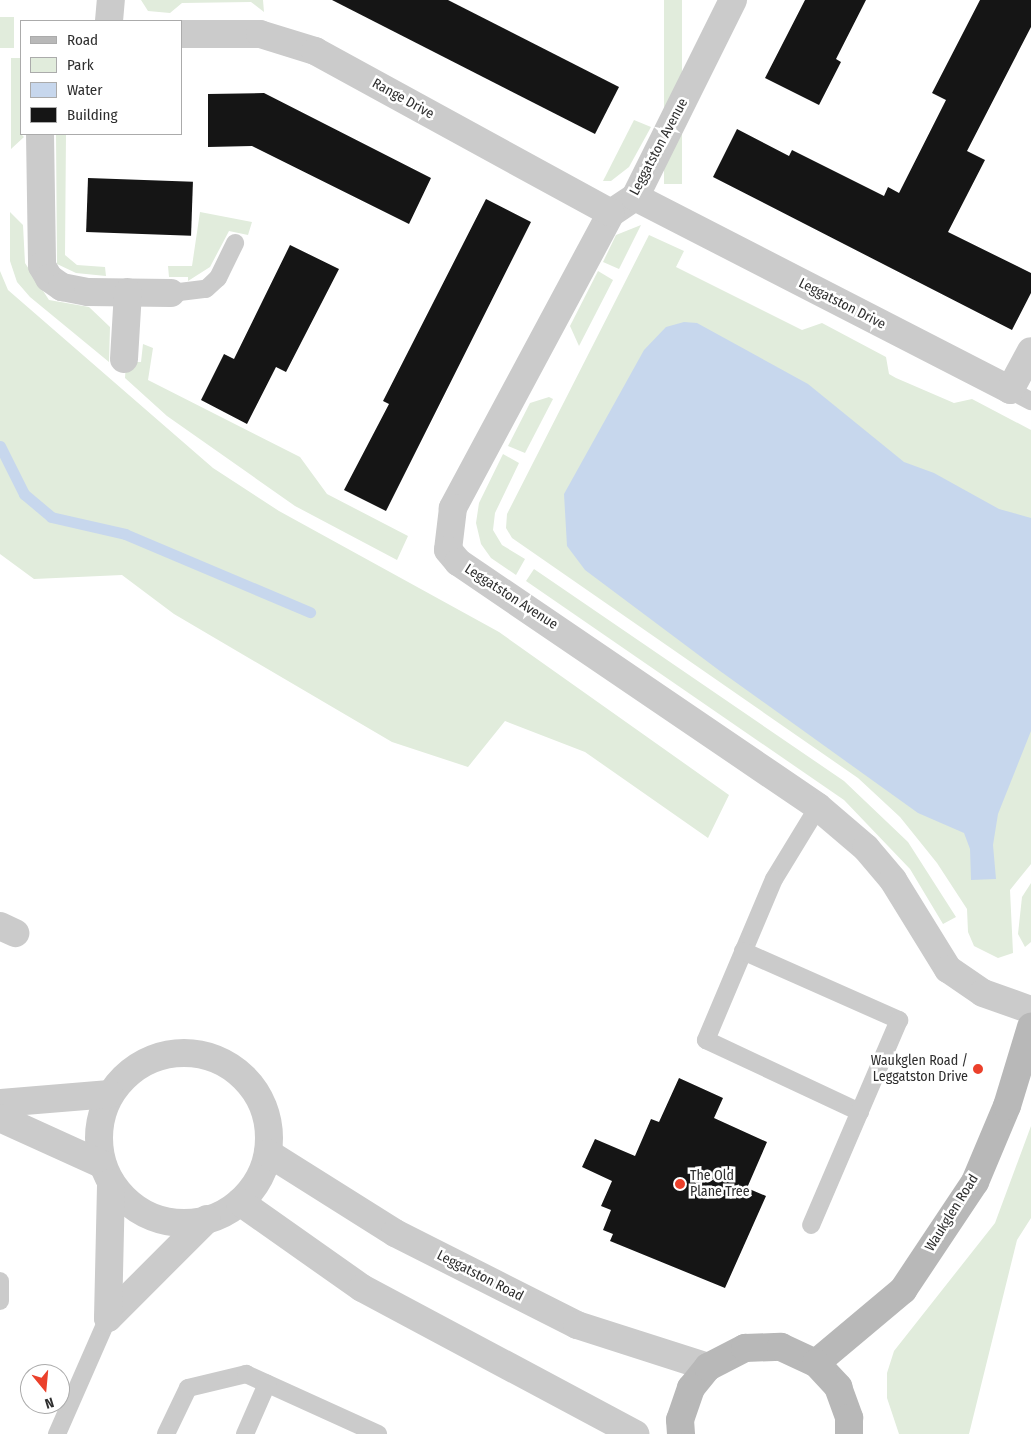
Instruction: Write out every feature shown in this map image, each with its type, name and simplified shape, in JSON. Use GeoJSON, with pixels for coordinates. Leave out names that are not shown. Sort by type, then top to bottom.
{"type":"FeatureCollection","features":[{"type":"Feature","properties":{"kind":"street"},"geometry":{"type":"LineString","coordinates":[[108,20],[111,0]]}},
{"type":"Feature","properties":{"kind":"street","name":"Leggatston Avenue"},"geometry":{"type":"LineString","coordinates":[[733,0],[636,197],[611,213],[453,508],[448,550],[458,562],[818,807],[866,848],[893,880],[948,969],[983,993],[1031,1010]]}},
{"type":"Feature","properties":{"kind":"street","name":"Range Drive"},"geometry":{"type":"LineString","coordinates":[[182,34],[260,34],[315,51],[611,213]]}},
{"type":"Feature","properties":{"kind":"street"},"geometry":{"type":"LineString","coordinates":[[40,135],[42,266],[49,278],[62,287],[88,292],[172,293]]}},
{"type":"Feature","properties":{"kind":"street","name":"Leggatston Drive"},"geometry":{"type":"LineString","coordinates":[[636,197],[1021,395],[1031,351]]}},
{"type":"Feature","properties":{"kind":"street"},"geometry":{"type":"LineString","coordinates":[[124,358],[128,292]]}},
{"type":"Feature","properties":{"kind":"street","name":"Waukglen Road"},"geometry":{"type":"LineString","coordinates":[[816,1363],[903,1290],[975,1182],[1007,1106],[1031,1027]]}},
{"type":"Feature","properties":{"kind":"street"},"geometry":{"type":"LineString","coordinates":[[170,1054],[196,1054],[220,1061],[242,1075],[258,1095],[268,1123],[268,1153],[258,1179],[240,1202],[207,1219],[108,1318],[107,1174],[99,1141],[101,1117],[110,1094],[126,1075],[147,1061],[170,1054]]}},
{"type":"Feature","properties":{"kind":"street"},"geometry":{"type":"LineString","coordinates":[[0,1103],[110,1094]]}},
{"type":"Feature","properties":{"kind":"street"},"geometry":{"type":"LineString","coordinates":[[0,1118],[107,1174],[130,1203],[153,1217],[180,1223],[207,1219]]}},
{"type":"Feature","properties":{"kind":"street","name":"Leggatston Road"},"geometry":{"type":"LineString","coordinates":[[268,1153],[395,1233],[577,1325],[708,1367]]}},
{"type":"Feature","properties":{"kind":"street"},"geometry":{"type":"LineString","coordinates":[[240,1202],[362,1288],[636,1434]]}},
{"type":"Feature","properties":{"kind":"street"},"geometry":{"type":"LineString","coordinates":[[681,1434],[680,1420],[691,1388],[708,1367],[745,1348],[782,1347],[816,1363],[838,1388],[849,1418],[849,1434]]}},
{"type":"Feature","properties":{"kind":"lane"},"geometry":{"type":"LineString","coordinates":[[172,293],[206,289],[218,278],[235,243]]}},
{"type":"Feature","properties":{"kind":"lane"},"geometry":{"type":"LineString","coordinates":[[818,807],[774,879],[706,1040],[860,1112]]}},
{"type":"Feature","properties":{"kind":"lane"},"geometry":{"type":"LineString","coordinates":[[743,951],[898,1020],[811,1225]]}},
{"type":"Feature","properties":{"kind":"lane"},"geometry":{"type":"LineString","coordinates":[[0,1282],[0,1301]]}},
{"type":"Feature","properties":{"kind":"lane"},"geometry":{"type":"LineString","coordinates":[[57,1434],[108,1318]]}},
{"type":"Feature","properties":{"kind":"lane"},"geometry":{"type":"LineString","coordinates":[[166,1434],[188,1388],[246,1374],[345,1427],[378,1434]]}},
{"type":"Feature","properties":{"kind":"lane"},"geometry":{"type":"LineString","coordinates":[[245,1434],[267,1384]]}},
{"type":"Feature","properties":{"kind":"green space"},"geometry":{"type":"Polygon","coordinates":[[[141,0],[263,0],[264,12],[251,2],[182,3],[170,13],[148,11],[141,0]]]}},
{"type":"Feature","properties":{"kind":"green space"},"geometry":{"type":"Polygon","coordinates":[[[664,0],[682,0],[682,184],[664,184],[664,0]]]}},
{"type":"Feature","properties":{"kind":"green space"},"geometry":{"type":"Polygon","coordinates":[[[0,17],[14,17],[14,48],[0,48],[0,17]]]}},
{"type":"Feature","properties":{"kind":"green space"},"geometry":{"type":"Polygon","coordinates":[[[11,58],[20,58],[20,135],[24,137],[11,149],[11,58]]]}},
{"type":"Feature","properties":{"kind":"green space"},"geometry":{"type":"Polygon","coordinates":[[[634,120],[651,127],[629,167],[611,181],[603,181],[634,120]]]}},
{"type":"Feature","properties":{"kind":"green space"},"geometry":{"type":"Polygon","coordinates":[[[56,135],[66,135],[65,255],[77,265],[105,267],[106,276],[76,273],[57,264],[56,135]]]}},
{"type":"Feature","properties":{"kind":"green space"},"geometry":{"type":"Polygon","coordinates":[[[10,212],[23,225],[25,263],[49,300],[89,307],[110,327],[109,362],[30,297],[17,282],[10,261],[10,212]]]}},
{"type":"Feature","properties":{"kind":"green space"},"geometry":{"type":"Polygon","coordinates":[[[200,212],[252,222],[248,235],[229,231],[210,267],[188,281],[188,277],[169,277],[168,266],[192,266],[200,212]]]}},
{"type":"Feature","properties":{"kind":"green space"},"geometry":{"type":"Polygon","coordinates":[[[641,225],[619,269],[603,262],[616,235],[641,225]]]}},
{"type":"Feature","properties":{"kind":"green space"},"geometry":{"type":"Polygon","coordinates":[[[649,235],[684,251],[676,267],[802,330],[822,323],[886,357],[889,374],[896,378],[954,403],[972,399],[1031,430],[1031,864],[1010,890],[1013,953],[998,958],[974,946],[968,932],[967,909],[937,863],[900,817],[858,778],[512,538],[506,528],[507,514],[649,235]]]}},
{"type":"Feature","properties":{"kind":"green space"},"geometry":{"type":"Polygon","coordinates":[[[0,271],[8,290],[213,468],[279,511],[499,632],[729,795],[708,838],[585,752],[505,721],[468,767],[392,742],[174,614],[122,575],[34,579],[0,554],[0,271]]]}},
{"type":"Feature","properties":{"kind":"green space"},"geometry":{"type":"Polygon","coordinates":[[[598,271],[613,280],[579,346],[570,326],[598,271]]]}},
{"type":"Feature","properties":{"kind":"green space"},"geometry":{"type":"Polygon","coordinates":[[[143,344],[153,348],[148,380],[300,457],[327,494],[408,536],[397,560],[295,506],[167,416],[125,378],[126,362],[141,362],[143,344]]]}},
{"type":"Feature","properties":{"kind":"green space"},"geometry":{"type":"Polygon","coordinates":[[[549,397],[553,399],[525,453],[508,446],[530,403],[549,397]]]}},
{"type":"Feature","properties":{"kind":"green space"},"geometry":{"type":"Polygon","coordinates":[[[503,454],[519,463],[495,513],[493,530],[502,545],[525,559],[516,575],[491,558],[481,544],[476,523],[479,503],[503,454]]]}},
{"type":"Feature","properties":{"kind":"green space"},"geometry":{"type":"Polygon","coordinates":[[[534,569],[844,781],[908,842],[956,917],[943,924],[910,869],[844,800],[526,581],[534,569]]]}},
{"type":"Feature","properties":{"kind":"green space"},"geometry":{"type":"Polygon","coordinates":[[[1031,883],[1031,942],[1025,947],[1018,934],[1022,897],[1031,883]]]}},
{"type":"Feature","properties":{"kind":"green space"},"geometry":{"type":"Polygon","coordinates":[[[1031,1126],[1031,1218],[1017,1240],[969,1434],[899,1434],[887,1398],[887,1373],[894,1351],[995,1223],[1031,1126]]]}},
{"type":"Feature","properties":{"kind":"water"},"geometry":{"type":"Polygon","coordinates":[[[684,322],[697,323],[808,384],[904,462],[934,473],[999,509],[1031,518],[1031,731],[998,814],[993,845],[996,879],[971,880],[970,849],[964,833],[918,813],[720,671],[585,570],[567,546],[564,494],[644,350],[666,327],[684,322]]]}},
{"type":"Feature","properties":{"kind":"building"},"geometry":{"type":"Polygon","coordinates":[[[332,0],[448,0],[619,87],[595,134],[332,0]]]}},
{"type":"Feature","properties":{"kind":"building"},"geometry":{"type":"Polygon","coordinates":[[[805,0],[866,0],[836,59],[841,62],[819,105],[765,78],[805,0]]]}},
{"type":"Feature","properties":{"kind":"building"},"geometry":{"type":"Polygon","coordinates":[[[980,0],[1031,0],[1031,27],[967,151],[985,160],[948,232],[1031,273],[1031,293],[1012,330],[713,177],[737,129],[789,156],[792,150],[884,196],[888,187],[899,193],[946,100],[932,93],[980,0]]]}},
{"type":"Feature","properties":{"kind":"building"},"geometry":{"type":"Polygon","coordinates":[[[264,93],[431,178],[409,224],[252,146],[208,147],[208,94],[264,93]]]}},
{"type":"Feature","properties":{"kind":"building"},"geometry":{"type":"Polygon","coordinates":[[[88,178],[193,182],[191,236],[86,232],[88,178]]]}},
{"type":"Feature","properties":{"kind":"building"},"geometry":{"type":"Polygon","coordinates":[[[486,199],[531,222],[386,511],[344,490],[389,404],[383,401],[486,199]]]}},
{"type":"Feature","properties":{"kind":"building"},"geometry":{"type":"Polygon","coordinates":[[[290,245],[339,269],[286,372],[276,367],[247,424],[201,400],[224,354],[234,359],[290,245]]]}},
{"type":"Feature","properties":{"kind":"building","name":"The Old Plane Tree"},"geometry":{"type":"Polygon","coordinates":[[[679,1078],[723,1098],[714,1118],[767,1142],[747,1188],[766,1196],[725,1288],[610,1241],[613,1234],[603,1230],[611,1210],[601,1206],[612,1181],[582,1167],[595,1139],[635,1156],[651,1119],[659,1122],[679,1078]]]}},
{"type":"Feature","properties":{"kind":"waterway"},"geometry":{"type":"LineString","coordinates":[[0,446],[24,494],[51,517],[125,534],[310,612]]}},
{"type":"Feature","properties":{"kind":"place","name":"Waukglen Road / Leggatston Drive"},"geometry":{"type":"Point","coordinates":[978,1069]}},
{"type":"Feature","properties":{"kind":"place","name":"The Old Plane Tree"},"geometry":{"type":"Point","coordinates":[680,1184]}}]}
